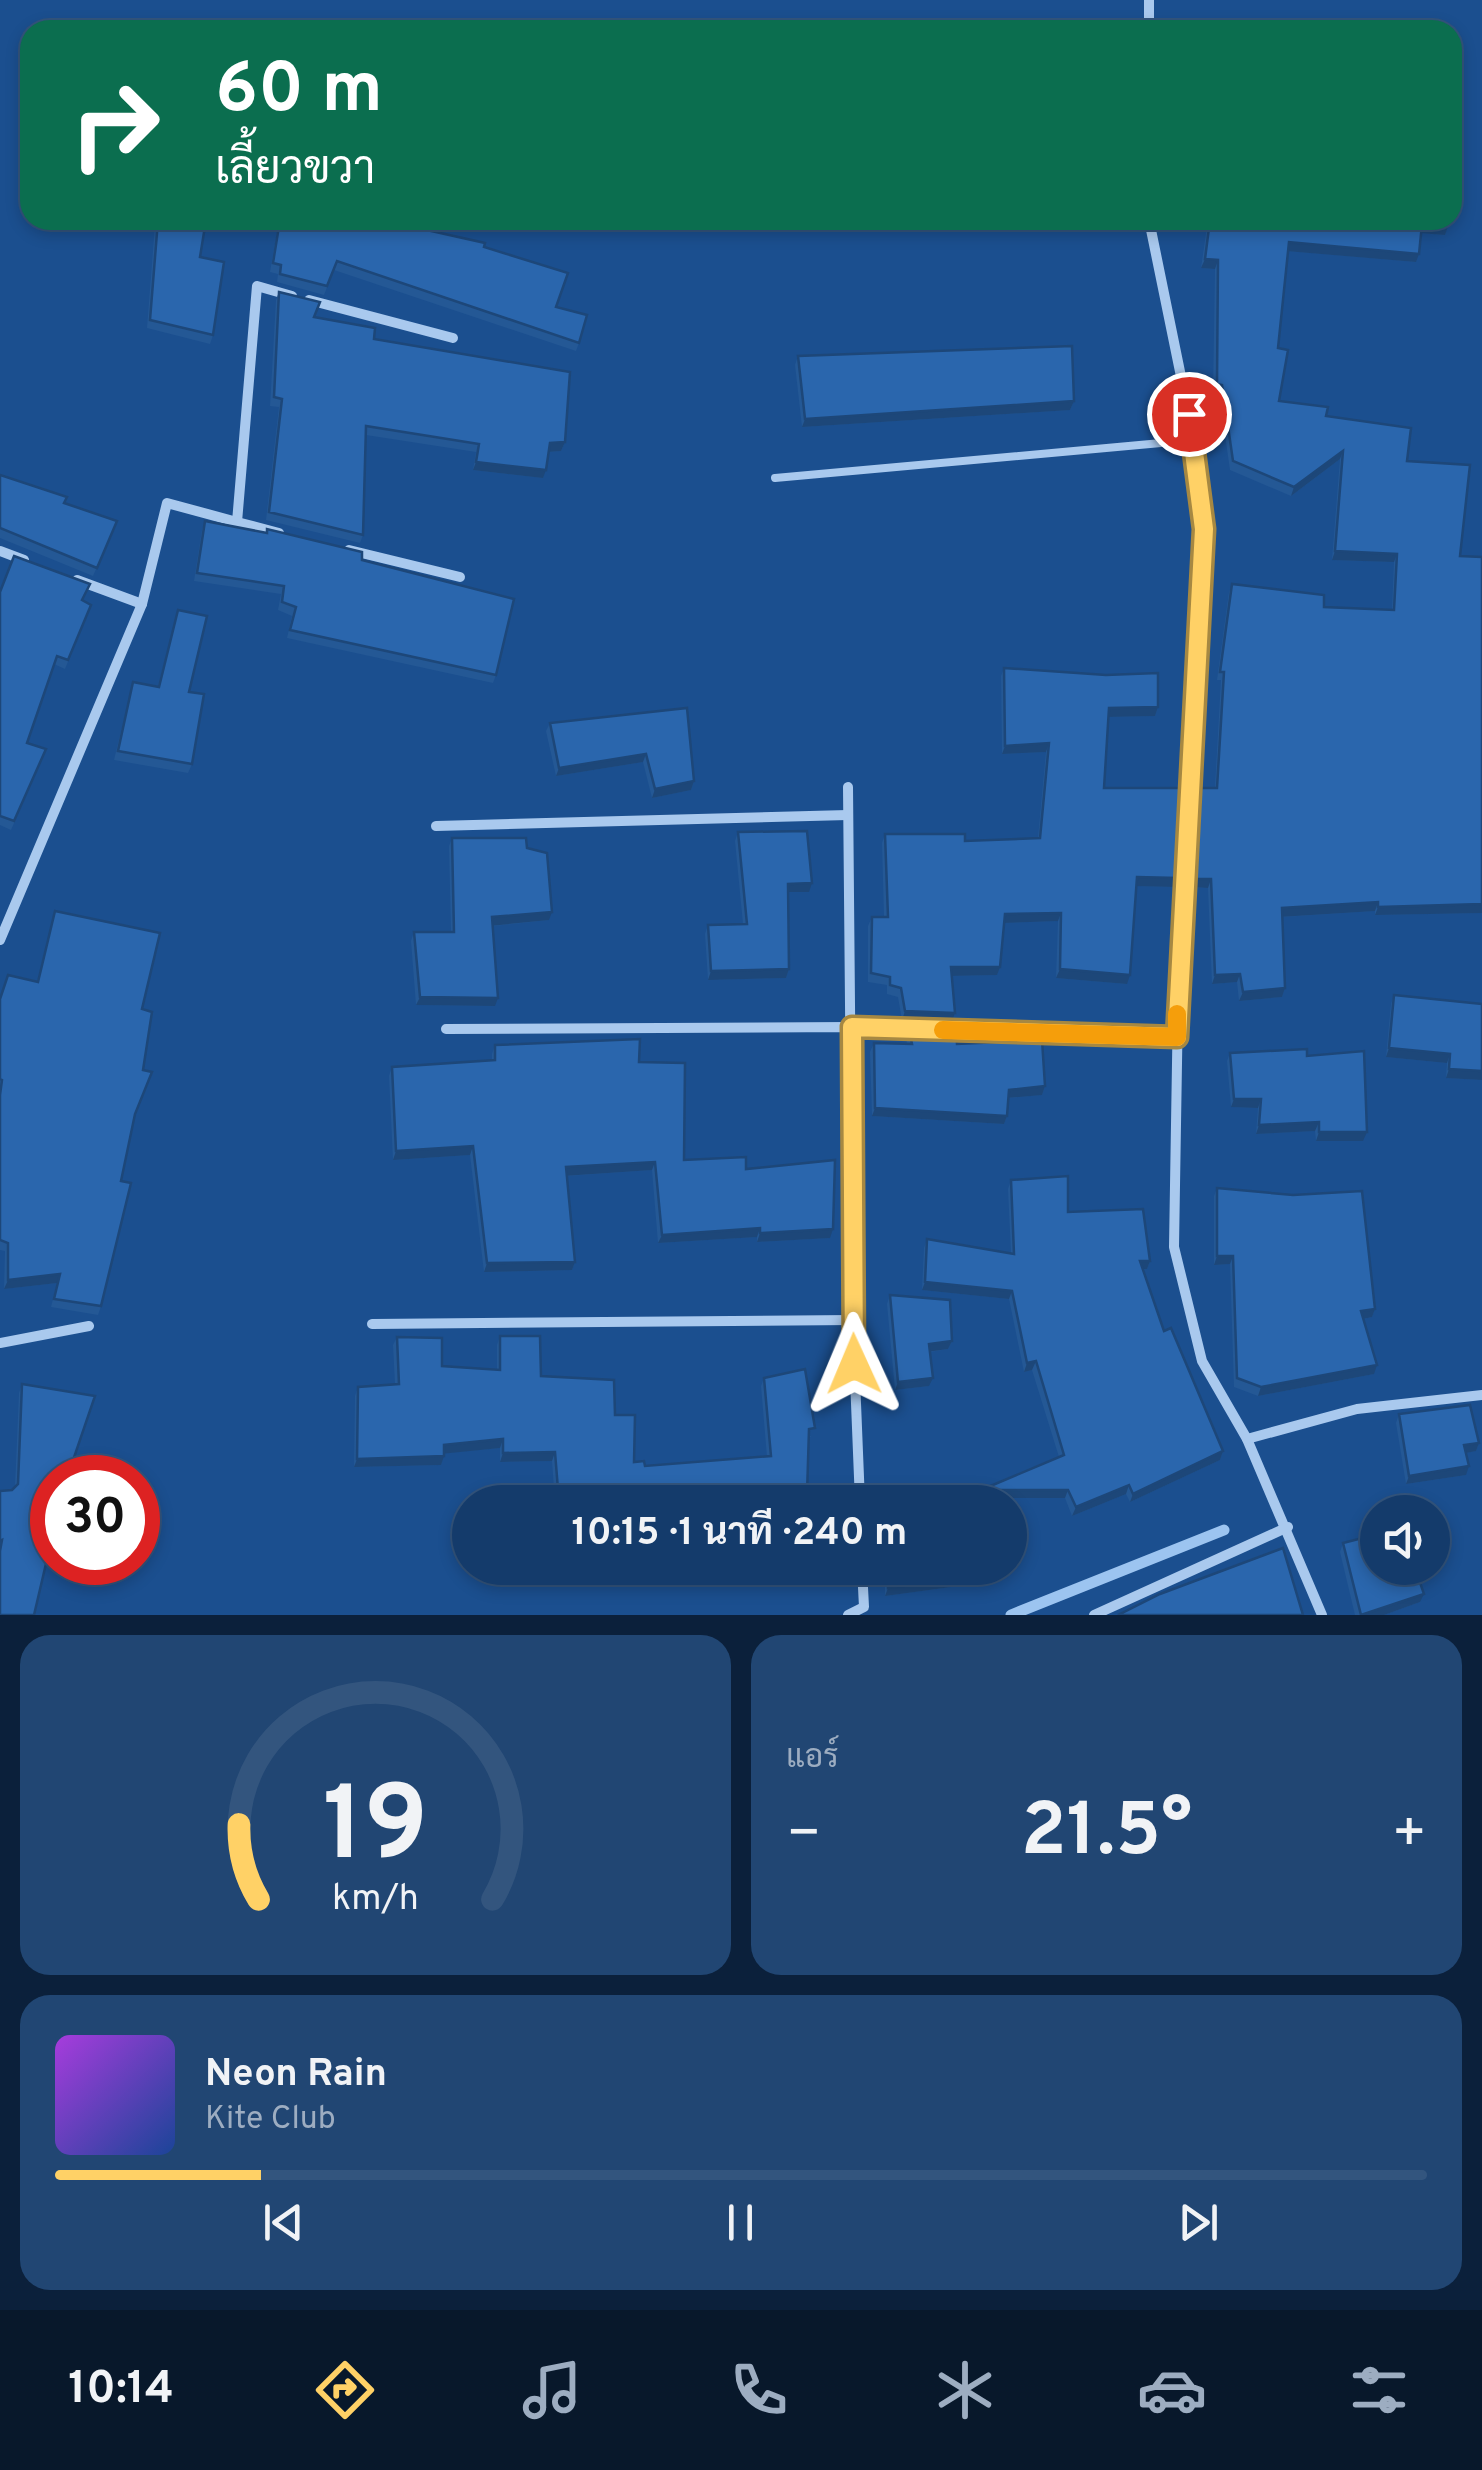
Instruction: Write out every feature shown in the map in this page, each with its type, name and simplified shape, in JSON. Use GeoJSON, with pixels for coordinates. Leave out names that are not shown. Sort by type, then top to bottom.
{"type":"FeatureCollection","features":[{"type":"Feature","properties":{"kind":"street"},"geometry":{"type":"LineString","coordinates":[[1151,230],[1194,440],[1204,529],[1177,1037],[1174,1246],[1202,1361],[1247,1439],[1322,1615]]}},
{"type":"Feature","properties":{"kind":"street"},"geometry":{"type":"LineString","coordinates":[[237,522],[257,286],[453,338]]}},
{"type":"Feature","properties":{"kind":"street"},"geometry":{"type":"LineString","coordinates":[[0,940],[142,604],[167,503],[293,536]]}},
{"type":"Feature","properties":{"kind":"street"},"geometry":{"type":"LineString","coordinates":[[330,545],[460,577]]}},
{"type":"Feature","properties":{"kind":"street"},"geometry":{"type":"LineString","coordinates":[[0,552],[36,564]]}},
{"type":"Feature","properties":{"kind":"street"},"geometry":{"type":"LineString","coordinates":[[71,578],[142,604]]}},
{"type":"Feature","properties":{"kind":"street"},"geometry":{"type":"LineString","coordinates":[[848,787],[853,1320],[859,1485]]}},
{"type":"Feature","properties":{"kind":"street"},"geometry":{"type":"LineString","coordinates":[[436,826],[848,816]]}},
{"type":"Feature","properties":{"kind":"street"},"geometry":{"type":"LineString","coordinates":[[446,1029],[852,1027],[1177,1037]]}},
{"type":"Feature","properties":{"kind":"street"},"geometry":{"type":"LineString","coordinates":[[372,1324],[853,1320]]}},
{"type":"Feature","properties":{"kind":"street"},"geometry":{"type":"LineString","coordinates":[[0,1342],[89,1326]]}},
{"type":"Feature","properties":{"kind":"street"},"geometry":{"type":"LineString","coordinates":[[1247,1439],[1357,1408],[1481,1395],[1482,1379]]}},
{"type":"Feature","properties":{"kind":"street"},"geometry":{"type":"LineString","coordinates":[[1094,1615],[1288,1528]]}},
{"type":"Feature","properties":{"kind":"street"},"geometry":{"type":"LineString","coordinates":[[848,1615],[864,1606],[863,1585]]}},
{"type":"Feature","properties":{"kind":"lane"},"geometry":{"type":"LineString","coordinates":[[776,478],[1194,440]]}},
{"type":"Feature","properties":{"kind":"building"},"geometry":{"type":"Polygon","coordinates":[[[157,230],[204,230],[200,257],[224,262],[213,335],[150,320],[157,230]]]}},
{"type":"Feature","properties":{"kind":"building"},"geometry":{"type":"Polygon","coordinates":[[[278,230],[427,230],[485,243],[484,247],[568,273],[556,307],[587,315],[579,343],[337,261],[327,286],[280,274],[281,265],[273,263],[278,230]]]}},
{"type":"Feature","properties":{"kind":"building"},"geometry":{"type":"Polygon","coordinates":[[[1209,230],[1421,230],[1419,254],[1289,242],[1278,348],[1288,350],[1279,401],[1328,407],[1326,416],[1411,428],[1407,461],[1470,465],[1460,556],[1482,557],[1482,904],[1378,907],[1378,902],[1282,908],[1285,988],[1243,992],[1240,974],[1215,975],[1211,879],[1196,879],[1201,788],[1217,788],[1224,672],[1220,672],[1232,584],[1324,595],[1324,607],[1394,610],[1397,554],[1335,551],[1343,451],[1294,487],[1233,461],[1222,385],[1217,384],[1218,260],[1205,259],[1209,230]]]}},
{"type":"Feature","properties":{"kind":"building"},"geometry":{"type":"Polygon","coordinates":[[[279,292],[320,302],[314,317],[375,328],[374,339],[570,372],[565,442],[550,443],[546,470],[476,462],[479,444],[366,426],[363,535],[269,512],[282,399],[274,397],[279,292]]]}},
{"type":"Feature","properties":{"kind":"building"},"geometry":{"type":"Polygon","coordinates":[[[1072,346],[1074,401],[805,419],[798,356],[1072,346]]]}},
{"type":"Feature","properties":{"kind":"building"},"geometry":{"type":"Polygon","coordinates":[[[0,475],[67,497],[64,503],[117,521],[97,568],[0,528],[0,475]]]}},
{"type":"Feature","properties":{"kind":"building"},"geometry":{"type":"Polygon","coordinates":[[[205,521],[267,533],[267,529],[362,552],[362,560],[514,599],[496,675],[290,630],[296,607],[282,602],[284,586],[197,573],[205,521]]]}},
{"type":"Feature","properties":{"kind":"building"},"geometry":{"type":"Polygon","coordinates":[[[14,556],[90,584],[82,600],[91,605],[68,660],[57,656],[27,743],[46,749],[14,821],[0,816],[0,592],[14,556]]]}},
{"type":"Feature","properties":{"kind":"building"},"geometry":{"type":"Polygon","coordinates":[[[178,610],[207,616],[189,692],[204,694],[192,764],[118,751],[133,682],[159,687],[178,610]]]}},
{"type":"Feature","properties":{"kind":"building"},"geometry":{"type":"Polygon","coordinates":[[[1004,668],[1106,675],[1158,673],[1158,707],[1109,708],[1104,788],[1184,788],[1179,878],[1137,877],[1130,975],[1060,969],[1061,913],[1005,914],[1000,967],[951,967],[955,1013],[905,1011],[901,988],[890,985],[890,977],[871,973],[872,917],[888,917],[885,834],[965,834],[965,841],[1040,838],[1049,743],[1005,746],[1004,668]]]}},
{"type":"Feature","properties":{"kind":"building"},"geometry":{"type":"Polygon","coordinates":[[[687,708],[694,781],[655,789],[646,754],[559,768],[550,723],[687,708]]]}},
{"type":"Feature","properties":{"kind":"building"},"geometry":{"type":"Polygon","coordinates":[[[807,831],[812,883],[788,884],[789,969],[711,971],[708,925],[747,924],[738,832],[807,831]]]}},
{"type":"Feature","properties":{"kind":"building"},"geometry":{"type":"Polygon","coordinates":[[[452,838],[526,838],[527,848],[547,853],[552,912],[492,917],[498,998],[420,997],[414,932],[454,932],[452,838]]]}},
{"type":"Feature","properties":{"kind":"building"},"geometry":{"type":"Polygon","coordinates":[[[55,911],[160,933],[142,1009],[152,1012],[143,1070],[152,1072],[135,1114],[121,1181],[131,1183],[101,1306],[54,1299],[60,1274],[8,1280],[8,1243],[0,1240],[0,999],[8,975],[38,982],[55,911]]]}},
{"type":"Feature","properties":{"kind":"building"},"geometry":{"type":"Polygon","coordinates":[[[1394,995],[1482,1004],[1482,1071],[1449,1069],[1450,1054],[1389,1048],[1394,995]]]}},
{"type":"Feature","properties":{"kind":"building"},"geometry":{"type":"Polygon","coordinates":[[[909,1029],[956,1030],[957,1044],[1042,1040],[1045,1086],[1009,1090],[1007,1116],[875,1108],[874,1043],[912,1044],[909,1029]]]}},
{"type":"Feature","properties":{"kind":"building"},"geometry":{"type":"Polygon","coordinates":[[[640,1039],[639,1062],[685,1063],[684,1160],[746,1157],[746,1169],[835,1160],[833,1229],[760,1233],[760,1228],[662,1235],[655,1162],[566,1167],[575,1262],[487,1263],[473,1146],[396,1151],[392,1067],[495,1060],[495,1045],[640,1039]]]}},
{"type":"Feature","properties":{"kind":"building"},"geometry":{"type":"Polygon","coordinates":[[[1307,1049],[1307,1056],[1364,1051],[1367,1132],[1319,1132],[1319,1122],[1259,1125],[1261,1099],[1234,1099],[1230,1053],[1307,1049]]]}},
{"type":"Feature","properties":{"kind":"building"},"geometry":{"type":"Polygon","coordinates":[[[1068,1176],[1068,1212],[1143,1209],[1150,1261],[1140,1261],[1164,1331],[1171,1328],[1223,1451],[1133,1494],[1129,1485],[1076,1507],[1068,1490],[993,1485],[1064,1455],[1036,1361],[1027,1363],[1012,1291],[925,1282],[927,1239],[1014,1254],[1011,1180],[1068,1176]]]}},
{"type":"Feature","properties":{"kind":"building"},"geometry":{"type":"Polygon","coordinates":[[[1217,1188],[1293,1195],[1362,1191],[1375,1309],[1361,1311],[1377,1365],[1261,1387],[1237,1378],[1233,1256],[1217,1256],[1217,1188]]]}},
{"type":"Feature","properties":{"kind":"building"},"geometry":{"type":"Polygon","coordinates":[[[890,1295],[950,1300],[952,1341],[929,1344],[933,1378],[898,1382],[890,1295]]]}},
{"type":"Feature","properties":{"kind":"building"},"geometry":{"type":"Polygon","coordinates":[[[500,1336],[540,1336],[541,1376],[614,1380],[615,1415],[635,1415],[634,1462],[644,1461],[645,1466],[771,1456],[764,1378],[805,1369],[815,1428],[809,1429],[807,1485],[558,1485],[555,1452],[503,1453],[503,1439],[444,1445],[444,1456],[357,1459],[358,1387],[399,1384],[397,1337],[442,1338],[442,1366],[500,1370],[500,1336]]]}},
{"type":"Feature","properties":{"kind":"building"},"geometry":{"type":"Polygon","coordinates":[[[22,1384],[95,1396],[75,1455],[30,1455],[30,1585],[41,1585],[34,1615],[0,1615],[0,1491],[12,1490],[18,1484],[22,1384]]]}},
{"type":"Feature","properties":{"kind":"building"},"geometry":{"type":"Polygon","coordinates":[[[1470,1405],[1479,1443],[1464,1445],[1469,1466],[1409,1476],[1399,1414],[1470,1405]]]}},
{"type":"Feature","properties":{"kind":"building"},"geometry":{"type":"Polygon","coordinates":[[[1360,1539],[1360,1585],[1421,1585],[1424,1594],[1361,1615],[1343,1543],[1360,1539]]]}},
{"type":"Feature","properties":{"kind":"building"},"geometry":{"type":"Polygon","coordinates":[[[1283,1548],[1303,1615],[1118,1615],[1160,1594],[1283,1548]]]}},
{"type":"Feature","properties":{"kind":"waterway"},"geometry":{"type":"LineString","coordinates":[[1011,1615],[1224,1530]]}},
{"type":"Feature","properties":{"kind":"slow traffic"},"geometry":{"type":"LineString","coordinates":[[943,1030],[1177,1037],[1177,1014]]}},
{"type":"Feature","properties":{"kind":"route"},"geometry":{"type":"LineString","coordinates":[[854,1364],[852,1027],[1177,1037],[1204,529],[1189,414]]}}]}
